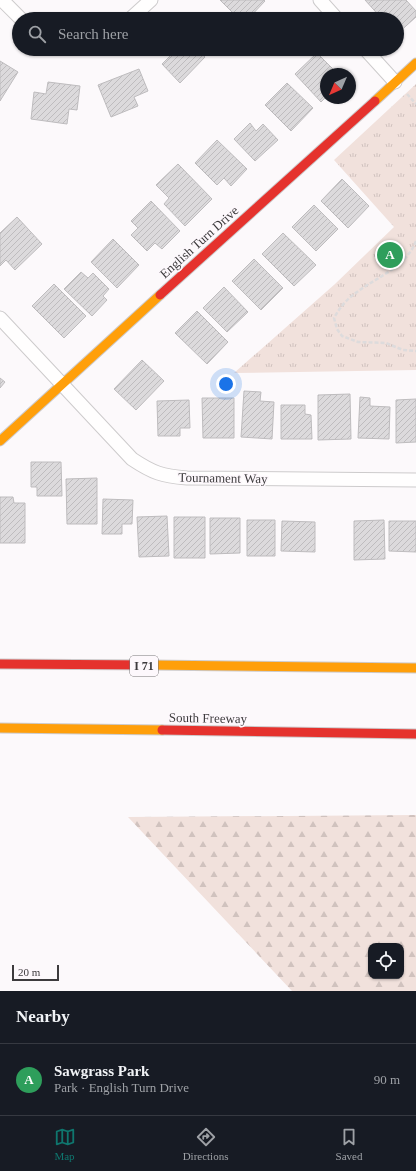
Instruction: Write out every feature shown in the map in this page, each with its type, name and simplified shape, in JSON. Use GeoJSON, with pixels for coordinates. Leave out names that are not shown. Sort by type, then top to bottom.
{"type":"FeatureCollection","features":[{"type":"Feature","properties":{"kind":"main road","name":"English Turn Drive"},"geometry":{"type":"LineString","coordinates":[[0,441],[416,63]]}},
{"type":"Feature","properties":{"kind":"main road","name":"I 71"},"geometry":{"type":"LineString","coordinates":[[0,664],[416,668]]}},
{"type":"Feature","properties":{"kind":"main road","name":"South Freeway"},"geometry":{"type":"LineString","coordinates":[[0,728],[416,734]]}},
{"type":"Feature","properties":{"kind":"street"},"geometry":{"type":"LineString","coordinates":[[2,0],[13,12]]}},
{"type":"Feature","properties":{"kind":"street"},"geometry":{"type":"LineString","coordinates":[[138,12],[151,0]]}},
{"type":"Feature","properties":{"kind":"street"},"geometry":{"type":"LineString","coordinates":[[320,0],[331,12]]}},
{"type":"Feature","properties":{"kind":"street"},"geometry":{"type":"LineString","coordinates":[[371,56],[395,82]]}},
{"type":"Feature","properties":{"kind":"street","name":"Tournament Way"},"geometry":{"type":"LineString","coordinates":[[0,318],[132,459],[150,471],[169,477],[188,478],[416,480]]}},
{"type":"Feature","properties":{"kind":"path"},"geometry":{"type":"LineString","coordinates":[[416,242],[413,249],[396,267],[353,295],[341,306],[334,318],[337,329],[342,336],[358,342],[386,343],[403,350],[416,351]]}},
{"type":"Feature","properties":{"kind":"green space"},"geometry":{"type":"Polygon","coordinates":[[[416,84],[416,370],[234,373],[335,284],[394,227],[334,160],[416,84]]]}},
{"type":"Feature","properties":{"kind":"green space"},"geometry":{"type":"Polygon","coordinates":[[[416,815],[416,991],[292,991],[128,817],[416,815]]]}},
{"type":"Feature","properties":{"kind":"building"},"geometry":{"type":"Polygon","coordinates":[[[220,0],[265,1],[255,12],[232,12],[220,0]]]}},
{"type":"Feature","properties":{"kind":"building"},"geometry":{"type":"Polygon","coordinates":[[[365,0],[406,0],[416,11],[416,17],[404,28],[404,12],[376,12],[365,0]]]}},
{"type":"Feature","properties":{"kind":"building"},"geometry":{"type":"Polygon","coordinates":[[[170,56],[205,57],[180,83],[162,64],[170,56]]]}},
{"type":"Feature","properties":{"kind":"building"},"geometry":{"type":"Polygon","coordinates":[[[314,56],[320,56],[332,68],[320,68],[320,101],[295,74],[314,56]]]}},
{"type":"Feature","properties":{"kind":"building"},"geometry":{"type":"Polygon","coordinates":[[[0,61],[18,72],[0,101],[0,61]]]}},
{"type":"Feature","properties":{"kind":"building"},"geometry":{"type":"Polygon","coordinates":[[[139,69],[148,91],[134,97],[138,106],[111,117],[98,85],[139,69]]]}},
{"type":"Feature","properties":{"kind":"building"},"geometry":{"type":"Polygon","coordinates":[[[48,82],[80,86],[77,110],[69,109],[67,124],[31,119],[34,92],[46,94],[48,82]]]}},
{"type":"Feature","properties":{"kind":"building"},"geometry":{"type":"Polygon","coordinates":[[[287,83],[313,108],[291,131],[265,105],[287,83]]]}},
{"type":"Feature","properties":{"kind":"building"},"geometry":{"type":"Polygon","coordinates":[[[250,123],[256,131],[263,124],[278,140],[255,161],[234,139],[250,123]]]}},
{"type":"Feature","properties":{"kind":"building"},"geometry":{"type":"Polygon","coordinates":[[[217,140],[247,169],[231,186],[224,178],[217,185],[195,163],[217,140]]]}},
{"type":"Feature","properties":{"kind":"building"},"geometry":{"type":"Polygon","coordinates":[[[178,164],[212,199],[185,226],[164,204],[169,198],[156,185],[178,164]]]}},
{"type":"Feature","properties":{"kind":"building"},"geometry":{"type":"Polygon","coordinates":[[[342,179],[369,206],[348,228],[321,201],[342,179]]]}},
{"type":"Feature","properties":{"kind":"building"},"geometry":{"type":"Polygon","coordinates":[[[151,201],[180,231],[162,249],[155,243],[147,251],[131,235],[138,228],[131,221],[151,201]]]}},
{"type":"Feature","properties":{"kind":"building"},"geometry":{"type":"Polygon","coordinates":[[[314,205],[338,229],[316,251],[292,227],[314,205]]]}},
{"type":"Feature","properties":{"kind":"building"},"geometry":{"type":"Polygon","coordinates":[[[17,217],[42,244],[15,270],[6,260],[0,266],[0,233],[17,217]]]}},
{"type":"Feature","properties":{"kind":"building"},"geometry":{"type":"Polygon","coordinates":[[[283,233],[316,265],[294,286],[262,254],[283,233]]]}},
{"type":"Feature","properties":{"kind":"building"},"geometry":{"type":"Polygon","coordinates":[[[113,239],[139,265],[117,288],[91,262],[113,239]]]}},
{"type":"Feature","properties":{"kind":"building"},"geometry":{"type":"Polygon","coordinates":[[[254,259],[283,288],[261,310],[232,281],[254,259]]]}},
{"type":"Feature","properties":{"kind":"building"},"geometry":{"type":"Polygon","coordinates":[[[81,272],[88,278],[93,273],[109,289],[103,296],[107,300],[92,316],[64,289],[81,272]]]}},
{"type":"Feature","properties":{"kind":"building"},"geometry":{"type":"Polygon","coordinates":[[[54,284],[86,316],[64,338],[32,306],[54,284]]]}},
{"type":"Feature","properties":{"kind":"building"},"geometry":{"type":"Polygon","coordinates":[[[224,287],[248,312],[227,332],[203,308],[224,287]]]}},
{"type":"Feature","properties":{"kind":"building"},"geometry":{"type":"Polygon","coordinates":[[[197,311],[228,342],[207,364],[175,333],[197,311]]]}},
{"type":"Feature","properties":{"kind":"building"},"geometry":{"type":"Polygon","coordinates":[[[142,360],[164,381],[136,410],[114,389],[142,360]]]}},
{"type":"Feature","properties":{"kind":"building"},"geometry":{"type":"Polygon","coordinates":[[[0,378],[5,382],[0,388],[0,378]]]}},
{"type":"Feature","properties":{"kind":"building"},"geometry":{"type":"Polygon","coordinates":[[[244,391],[261,392],[260,401],[274,402],[272,439],[241,437],[244,391]]]}},
{"type":"Feature","properties":{"kind":"building"},"geometry":{"type":"Polygon","coordinates":[[[350,394],[351,439],[318,440],[318,395],[350,394]]]}},
{"type":"Feature","properties":{"kind":"building"},"geometry":{"type":"Polygon","coordinates":[[[360,397],[370,398],[370,406],[390,407],[389,439],[358,438],[360,397]]]}},
{"type":"Feature","properties":{"kind":"building"},"geometry":{"type":"Polygon","coordinates":[[[202,398],[234,398],[234,438],[203,438],[202,398]]]}},
{"type":"Feature","properties":{"kind":"building"},"geometry":{"type":"Polygon","coordinates":[[[416,399],[416,442],[396,443],[396,400],[416,399]]]}},
{"type":"Feature","properties":{"kind":"building"},"geometry":{"type":"Polygon","coordinates":[[[189,400],[190,428],[180,428],[180,436],[158,436],[157,401],[189,400]]]}},
{"type":"Feature","properties":{"kind":"building"},"geometry":{"type":"Polygon","coordinates":[[[281,405],[305,405],[305,414],[311,415],[312,439],[281,439],[281,405]]]}},
{"type":"Feature","properties":{"kind":"building"},"geometry":{"type":"Polygon","coordinates":[[[31,462],[61,462],[62,496],[37,496],[37,487],[31,487],[31,462]]]}},
{"type":"Feature","properties":{"kind":"building"},"geometry":{"type":"Polygon","coordinates":[[[97,478],[97,524],[67,524],[66,479],[97,478]]]}},
{"type":"Feature","properties":{"kind":"building"},"geometry":{"type":"Polygon","coordinates":[[[0,497],[13,497],[14,503],[25,503],[25,543],[0,543],[0,497]]]}},
{"type":"Feature","properties":{"kind":"building"},"geometry":{"type":"Polygon","coordinates":[[[103,499],[133,500],[132,524],[122,524],[122,534],[102,534],[103,499]]]}},
{"type":"Feature","properties":{"kind":"building"},"geometry":{"type":"Polygon","coordinates":[[[167,516],[169,556],[139,557],[137,517],[167,516]]]}},
{"type":"Feature","properties":{"kind":"building"},"geometry":{"type":"Polygon","coordinates":[[[174,517],[205,517],[205,558],[174,558],[174,517]]]}},
{"type":"Feature","properties":{"kind":"building"},"geometry":{"type":"Polygon","coordinates":[[[210,518],[240,518],[240,553],[210,554],[210,518]]]}},
{"type":"Feature","properties":{"kind":"building"},"geometry":{"type":"Polygon","coordinates":[[[247,520],[275,520],[275,556],[247,556],[247,520]]]}},
{"type":"Feature","properties":{"kind":"building"},"geometry":{"type":"Polygon","coordinates":[[[384,520],[385,559],[354,560],[354,521],[384,520]]]}},
{"type":"Feature","properties":{"kind":"building"},"geometry":{"type":"Polygon","coordinates":[[[282,521],[315,522],[315,552],[281,551],[282,521]]]}},
{"type":"Feature","properties":{"kind":"building"},"geometry":{"type":"Polygon","coordinates":[[[389,521],[416,521],[416,552],[389,551],[389,521]]]}},
{"type":"Feature","properties":{"kind":"traffic: slow"},"geometry":{"type":"LineString","coordinates":[[375,101],[416,63]]}},
{"type":"Feature","properties":{"kind":"traffic: slow"},"geometry":{"type":"LineString","coordinates":[[0,441],[160,295]]}},
{"type":"Feature","properties":{"kind":"traffic: slow"},"geometry":{"type":"LineString","coordinates":[[151,665],[416,668]]}},
{"type":"Feature","properties":{"kind":"traffic: slow"},"geometry":{"type":"LineString","coordinates":[[0,728],[162,730]]}},
{"type":"Feature","properties":{"kind":"traffic: jam"},"geometry":{"type":"LineString","coordinates":[[160,295],[375,101]]}},
{"type":"Feature","properties":{"kind":"traffic: jam"},"geometry":{"type":"LineString","coordinates":[[0,664],[151,665]]}},
{"type":"Feature","properties":{"kind":"traffic: jam"},"geometry":{"type":"LineString","coordinates":[[162,730],[416,734]]}},
{"type":"Feature","properties":{"kind":"place","name":"Sawgrass Park"},"geometry":{"type":"Point","coordinates":[390,255]}}]}
